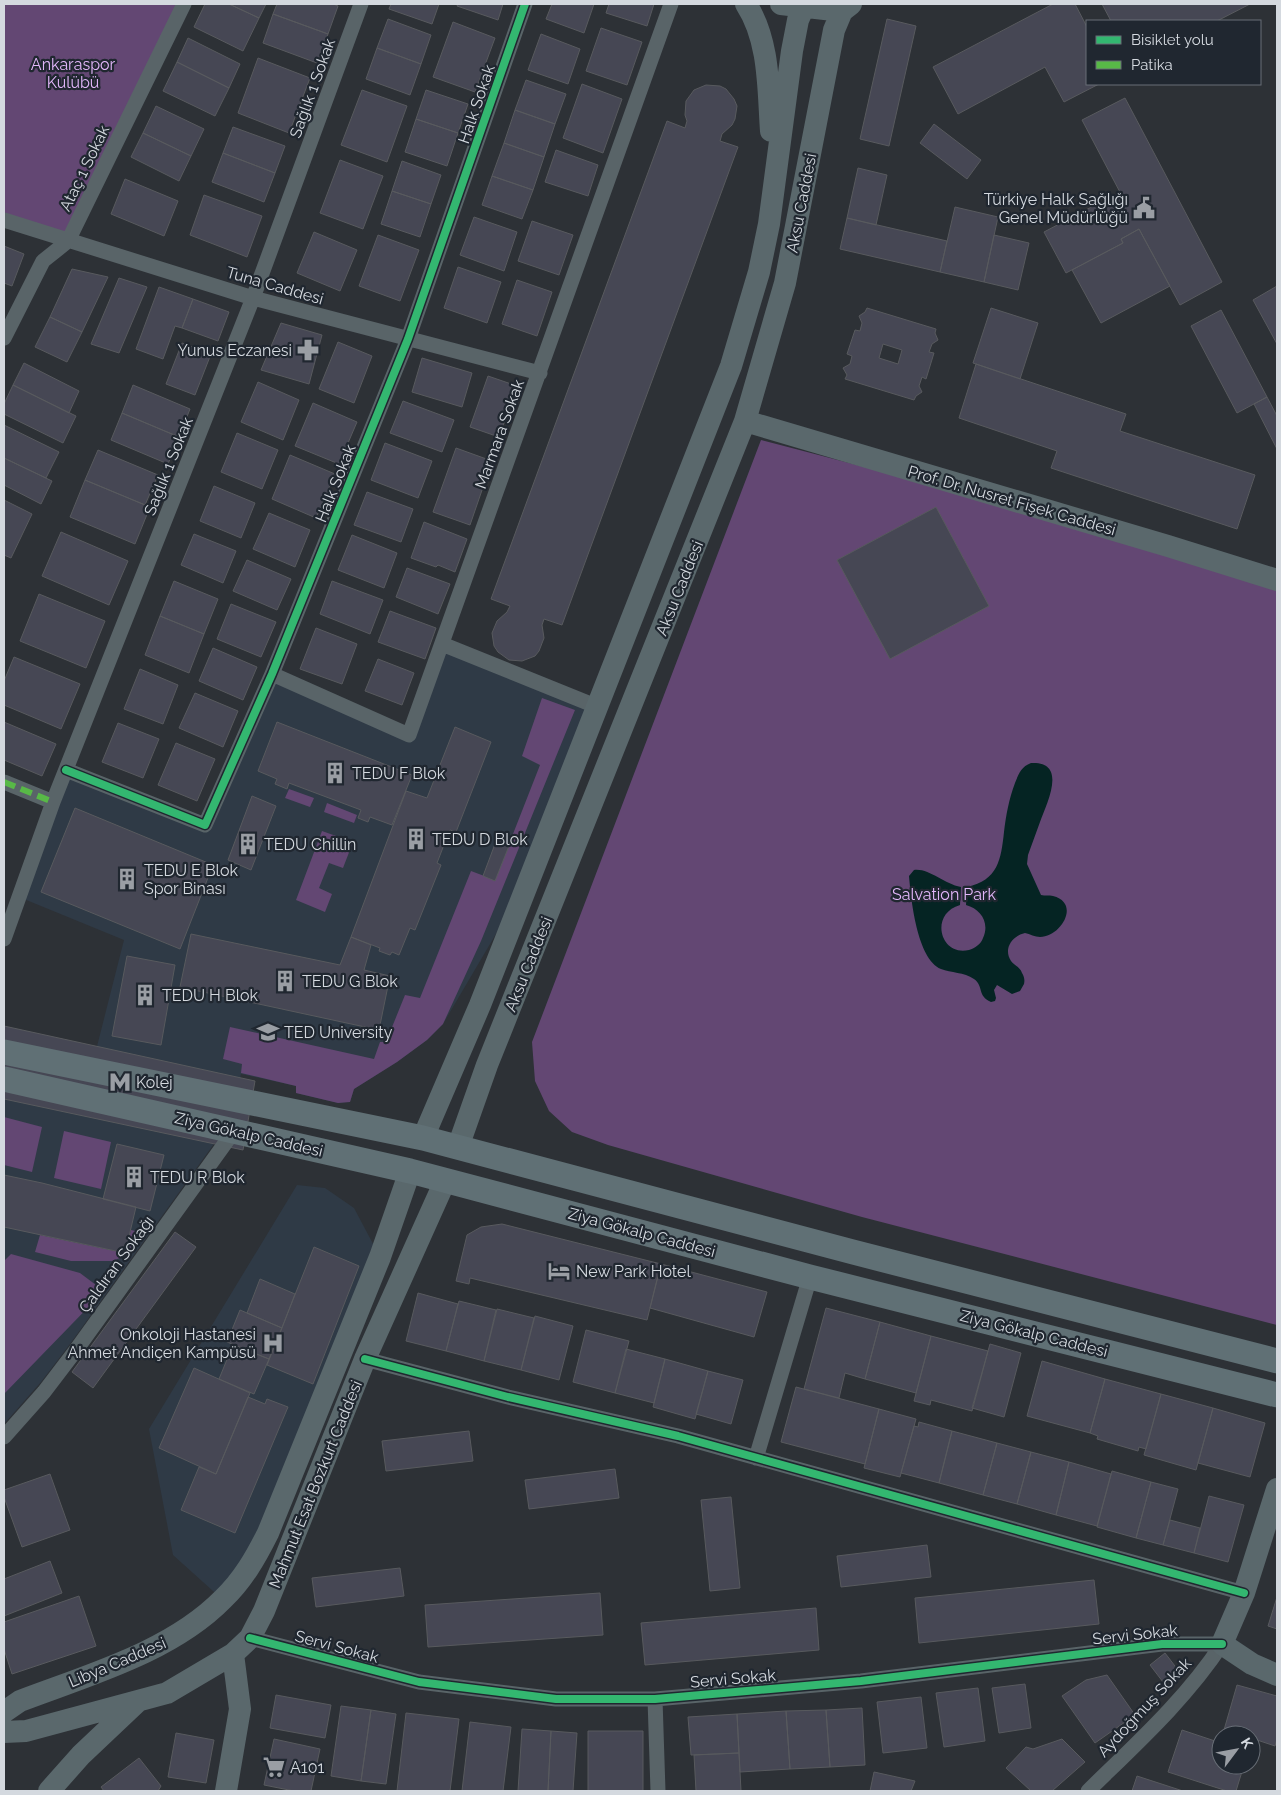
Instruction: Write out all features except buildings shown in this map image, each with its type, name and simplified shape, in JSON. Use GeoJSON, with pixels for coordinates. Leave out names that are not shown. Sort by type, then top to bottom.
{"type":"FeatureCollection","features":[{"type":"Feature","properties":{"kind":"main road"},"geometry":{"type":"LineString","coordinates":[[746,4],[758,28],[766,68],[774,183]]}},
{"type":"Feature","properties":{"kind":"main road"},"geometry":{"type":"LineString","coordinates":[[796,5],[847,7]]}},
{"type":"Feature","properties":{"kind":"main road","name":"Aksu Caddesi"},"geometry":{"type":"LineString","coordinates":[[424,1138],[480,1005],[731,366],[759,272],[769,224],[792,51],[798,20],[796,5]]}},
{"type":"Feature","properties":{"kind":"main road","name":"Aksu Caddesi"},"geometry":{"type":"LineString","coordinates":[[458,1147],[487,1065],[745,421],[785,283],[834,30],[847,7]]}},
{"type":"Feature","properties":{"kind":"main road","name":"Prof. Dr. Nusret Fişek Caddesi"},"geometry":{"type":"LineString","coordinates":[[745,421],[1277,580]]}},
{"type":"Feature","properties":{"kind":"main road","name":"Ziya Gökalp Caddesi"},"geometry":{"type":"LineString","coordinates":[[4,1052],[424,1138],[853,1252],[1277,1361]]}},
{"type":"Feature","properties":{"kind":"main road","name":"Ziya Gökalp Caddesi"},"geometry":{"type":"LineString","coordinates":[[4,1079],[410,1171],[810,1277],[1277,1395]]}},
{"type":"Feature","properties":{"kind":"main road"},"geometry":{"type":"LineString","coordinates":[[410,1171],[424,1138]]}},
{"type":"Feature","properties":{"kind":"main road"},"geometry":{"type":"LineString","coordinates":[[445,1180],[458,1147]]}},
{"type":"Feature","properties":{"kind":"main road","name":"Mahmut Esat Bozkurt Caddesi"},"geometry":{"type":"LineString","coordinates":[[223,1600],[249,1568],[268,1533],[380,1257],[410,1171]]}},
{"type":"Feature","properties":{"kind":"main road","name":"Mahmut Esat Bozkurt Caddesi"},"geometry":{"type":"LineString","coordinates":[[233,1654],[250,1638],[268,1602],[365,1359],[445,1180]]}},
{"type":"Feature","properties":{"kind":"main road"},"geometry":{"type":"LineString","coordinates":[[1277,1489],[1244,1593],[1222,1644],[1252,1664],[1277,1675]]}},
{"type":"Feature","properties":{"kind":"main road","name":"Libya Caddesi"},"geometry":{"type":"LineString","coordinates":[[4,1712],[20,1701],[141,1654],[192,1626],[223,1600]]}},
{"type":"Feature","properties":{"kind":"main road"},"geometry":{"type":"LineString","coordinates":[[4,1732],[26,1731],[167,1694],[233,1654],[240,1709],[226,1791]]}},
{"type":"Feature","properties":{"kind":"main road"},"geometry":{"type":"LineString","coordinates":[[49,1791],[81,1756],[137,1701]]}},
{"type":"Feature","properties":{"kind":"street","name":"Ataç 1 Sokak"},"geometry":{"type":"LineString","coordinates":[[4,338],[43,261],[68,241],[184,4]]}},
{"type":"Feature","properties":{"kind":"street","name":"Sağlık 1 Sokak"},"geometry":{"type":"LineString","coordinates":[[4,939],[53,802],[254,298],[361,4]]}},
{"type":"Feature","properties":{"kind":"street","name":"Halk Sokak"},"geometry":{"type":"LineString","coordinates":[[66,770],[205,825],[272,674],[408,339],[525,4]]}},
{"type":"Feature","properties":{"kind":"street","name":"Marmara Sokak"},"geometry":{"type":"LineString","coordinates":[[272,674],[409,735],[671,4]]}},
{"type":"Feature","properties":{"kind":"street","name":"Tuna Caddesi"},"geometry":{"type":"LineString","coordinates":[[4,220],[254,298],[540,373]]}},
{"type":"Feature","properties":{"kind":"street"},"geometry":{"type":"LineString","coordinates":[[442,644],[598,707]]}},
{"type":"Feature","properties":{"kind":"street"},"geometry":{"type":"LineString","coordinates":[[4,782],[53,802]]}},
{"type":"Feature","properties":{"kind":"street","name":"Çaldıran Sokağı"},"geometry":{"type":"LineString","coordinates":[[4,1437],[44,1392],[76,1350],[234,1130]]}},
{"type":"Feature","properties":{"kind":"street"},"geometry":{"type":"LineString","coordinates":[[756,1458],[810,1277]]}},
{"type":"Feature","properties":{"kind":"street"},"geometry":{"type":"LineString","coordinates":[[365,1359],[508,1397],[678,1436],[1244,1593]]}},
{"type":"Feature","properties":{"kind":"street","name":"Servi Sokak"},"geometry":{"type":"LineString","coordinates":[[250,1638],[419,1682],[556,1700],[655,1699],[861,1680],[1162,1644],[1222,1644]]}},
{"type":"Feature","properties":{"kind":"street","name":"Aydoğmuş Sokak"},"geometry":{"type":"LineString","coordinates":[[1088,1791],[1172,1705],[1207,1666],[1222,1644]]}},
{"type":"Feature","properties":{"kind":"street"},"geometry":{"type":"LineString","coordinates":[[655,1699],[658,1791]]}},
{"type":"Feature","properties":{"kind":"shaded area","name":"TED University"},"geometry":{"type":"Polygon","coordinates":[[[442,644],[598,707],[533,871],[443,1024],[427,1040],[397,1062],[354,1089],[350,1102],[338,1103],[296,1093],[296,1086],[241,1074],[235,1099],[216,1141],[70,1344],[41,1382],[4,1424],[4,1094],[206,1139],[91,1070],[124,940],[19,897],[66,770],[205,825],[272,674],[409,734],[442,644]]]}},
{"type":"Feature","properties":{"kind":"shaded area"},"geometry":{"type":"Polygon","coordinates":[[[1031,763],[1043,764],[1049,769],[1052,776],[1052,785],[1028,855],[1027,864],[1041,895],[1053,896],[1061,900],[1066,905],[1067,912],[1061,926],[1048,936],[1038,937],[1025,933],[1013,940],[1008,948],[1009,956],[1011,961],[1021,971],[1024,984],[1020,991],[1012,994],[997,985],[994,990],[995,1001],[991,1002],[984,997],[974,979],[966,975],[941,969],[933,963],[926,953],[917,927],[911,899],[909,876],[914,870],[925,871],[961,887],[960,905],[950,910],[944,917],[942,934],[945,941],[951,947],[959,950],[969,950],[976,947],[982,940],[985,932],[985,922],[980,913],[966,905],[967,887],[985,879],[992,874],[996,867],[1013,789],[1021,771],[1031,763]]]}},
{"type":"Feature","properties":{"kind":"shaded area","name":"Onkoloji Hastanesi Ahmet Andiçen Kampüsü"},"geometry":{"type":"Polygon","coordinates":[[[297,1185],[325,1188],[354,1208],[380,1257],[279,1505],[223,1600],[173,1555],[149,1429],[297,1185]]]}},
{"type":"Feature","properties":{"kind":"green space","name":"Ankaraspor Kulübü"},"geometry":{"type":"Polygon","coordinates":[[[4,4],[184,4],[68,241],[4,220],[4,4]]]}},
{"type":"Feature","properties":{"kind":"green space","name":"Salvation Park"},"geometry":{"type":"Polygon","coordinates":[[[761,440],[1168,546],[1277,580],[1277,1325],[862,1217],[608,1145],[572,1132],[549,1111],[535,1081],[532,1042],[761,440]]]}},
{"type":"Feature","properties":{"kind":"green space"},"geometry":{"type":"Polygon","coordinates":[[[542,698],[575,710],[481,941],[443,1024],[427,1040],[397,1062],[354,1089],[350,1102],[338,1103],[296,1093],[296,1086],[241,1073],[242,1064],[223,1059],[230,1027],[374,1059],[380,1042],[386,1042],[405,995],[420,998],[471,871],[495,880],[540,765],[522,756],[542,698]]]}},
{"type":"Feature","properties":{"kind":"green space"},"geometry":{"type":"Polygon","coordinates":[[[289,789],[314,798],[310,807],[285,798],[289,789]]]}},
{"type":"Feature","properties":{"kind":"green space"},"geometry":{"type":"Polygon","coordinates":[[[327,803],[357,815],[354,823],[324,812],[327,803]]]}},
{"type":"Feature","properties":{"kind":"green space"},"geometry":{"type":"Polygon","coordinates":[[[322,831],[353,842],[343,868],[329,863],[319,888],[332,894],[325,912],[296,900],[322,831]]]}},
{"type":"Feature","properties":{"kind":"green space"},"geometry":{"type":"Polygon","coordinates":[[[4,1117],[42,1127],[32,1172],[4,1165],[4,1117]]]}},
{"type":"Feature","properties":{"kind":"green space"},"geometry":{"type":"Polygon","coordinates":[[[64,1131],[111,1142],[101,1189],[54,1178],[64,1131]]]}},
{"type":"Feature","properties":{"kind":"green space"},"geometry":{"type":"Polygon","coordinates":[[[131,1230],[140,1232],[126,1255],[113,1261],[71,1261],[35,1252],[40,1235],[125,1253],[131,1230]]]}},
{"type":"Feature","properties":{"kind":"green space"},"geometry":{"type":"Polygon","coordinates":[[[11,1254],[80,1273],[104,1291],[4,1394],[4,1261],[11,1254]]]}},
{"type":"Feature","properties":{"kind":"marked path"},"geometry":{"type":"LineString","coordinates":[[4,782],[53,802]]}},
{"type":"Feature","properties":{"kind":"cycle path"},"geometry":{"type":"LineString","coordinates":[[66,770],[205,825],[272,674],[408,339],[525,4]]}},
{"type":"Feature","properties":{"kind":"cycle path"},"geometry":{"type":"LineString","coordinates":[[365,1359],[508,1397],[678,1436],[1244,1593]]}},
{"type":"Feature","properties":{"kind":"cycle path"},"geometry":{"type":"LineString","coordinates":[[250,1638],[419,1682],[556,1699],[655,1699],[861,1681],[1162,1644],[1222,1644]]}},
{"type":"Feature","properties":{"kind":"place","name":"Türkiye Halk Sağlığı Genel Müdürlüğü"},"geometry":{"type":"Point","coordinates":[1144,208]}},
{"type":"Feature","properties":{"kind":"place","name":"Yunus Eczanesi"},"geometry":{"type":"Point","coordinates":[308,350]}},
{"type":"Feature","properties":{"kind":"place","name":"TEDU F Blok"},"geometry":{"type":"Point","coordinates":[335,773]}},
{"type":"Feature","properties":{"kind":"place","name":"TEDU D Blok"},"geometry":{"type":"Point","coordinates":[416,839]}},
{"type":"Feature","properties":{"kind":"place","name":"TEDU Chillin"},"geometry":{"type":"Point","coordinates":[248,844]}},
{"type":"Feature","properties":{"kind":"place","name":"TEDU E Blok Spor Binası"},"geometry":{"type":"Point","coordinates":[127,879]}},
{"type":"Feature","properties":{"kind":"place","name":"TEDU G Blok"},"geometry":{"type":"Point","coordinates":[285,981]}},
{"type":"Feature","properties":{"kind":"place","name":"TEDU H Blok"},"geometry":{"type":"Point","coordinates":[145,995]}},
{"type":"Feature","properties":{"kind":"place","name":"TED University"},"geometry":{"type":"Point","coordinates":[268,1032]}},
{"type":"Feature","properties":{"kind":"place","name":"Kolej"},"geometry":{"type":"Point","coordinates":[120,1082]}},
{"type":"Feature","properties":{"kind":"place","name":"TEDU R Blok"},"geometry":{"type":"Point","coordinates":[134,1177]}},
{"type":"Feature","properties":{"kind":"place","name":"New Park Hotel"},"geometry":{"type":"Point","coordinates":[559,1271]}},
{"type":"Feature","properties":{"kind":"place","name":"Onkoloji Hastanesi Ahmet Andiçen Kampüsü"},"geometry":{"type":"Point","coordinates":[273,1343]}},
{"type":"Feature","properties":{"kind":"place","name":"A101"},"geometry":{"type":"Point","coordinates":[274,1767]}}]}
